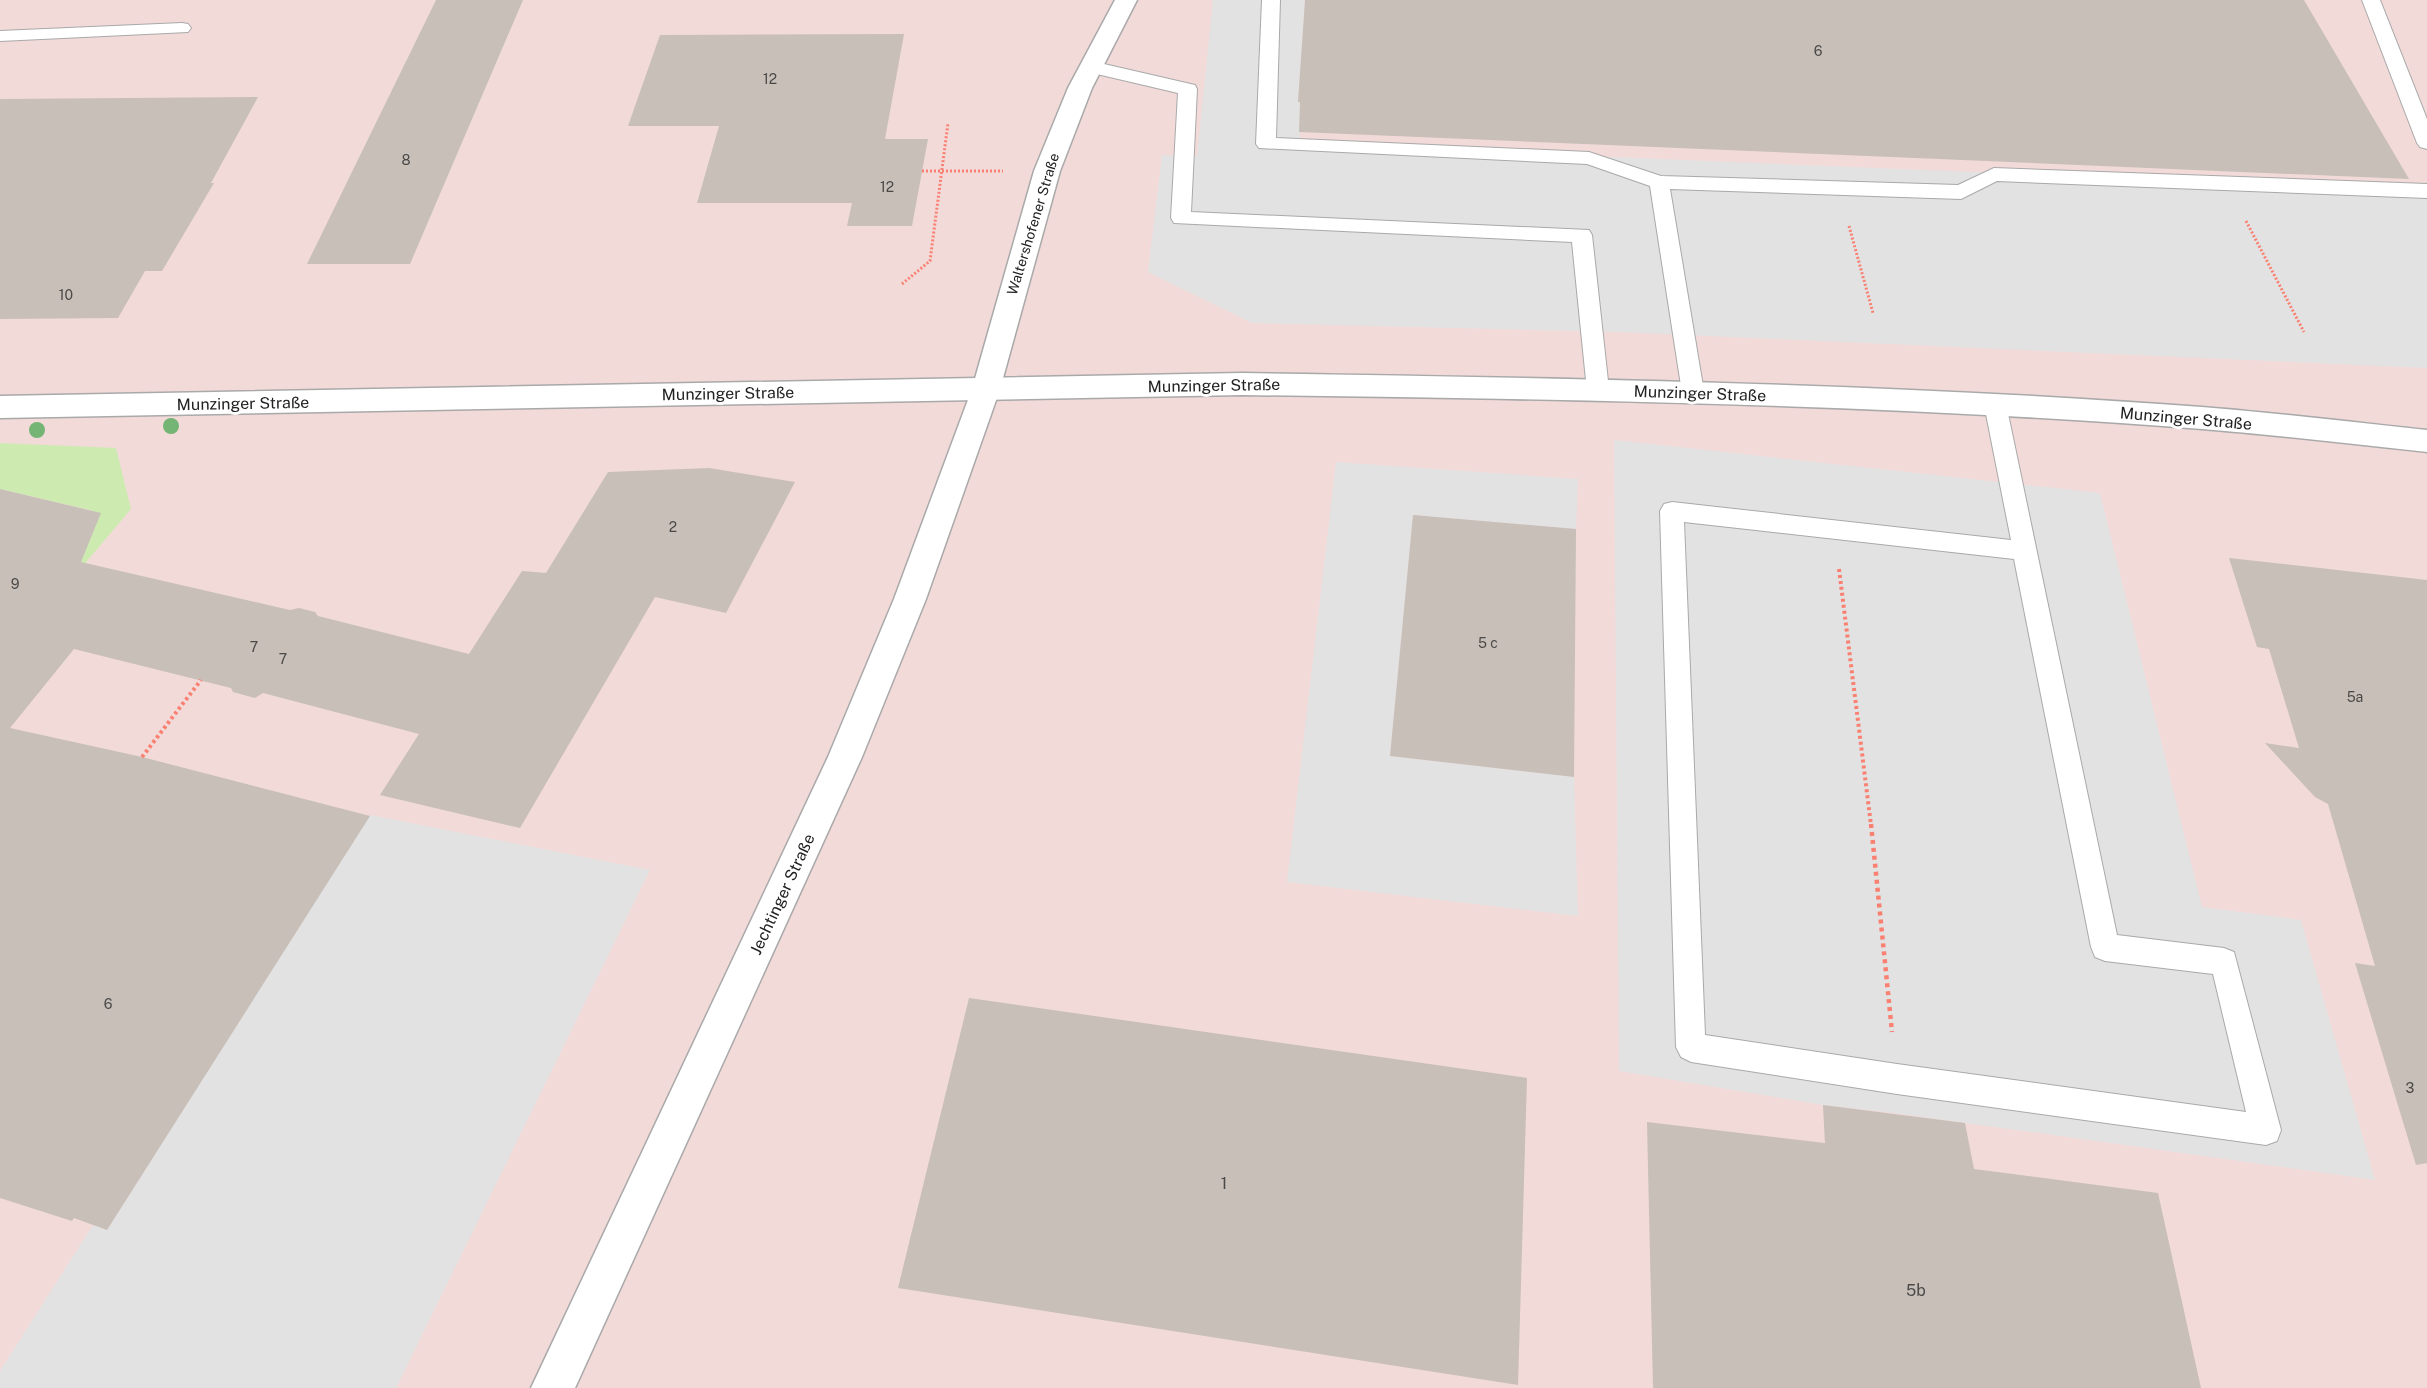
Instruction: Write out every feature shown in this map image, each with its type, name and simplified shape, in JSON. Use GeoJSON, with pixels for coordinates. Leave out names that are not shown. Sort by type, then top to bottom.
{"type":"FeatureCollection","features":[{"type":"Feature","properties":{"kind":"street","name":"Waltershofener Straße"},"geometry":{"type":"LineString","coordinates":[[986,389],[1047,171],[1080,88],[1126,0]]}},
{"type":"Feature","properties":{"kind":"street","name":"Munzinger Straße"},"geometry":{"type":"LineString","coordinates":[[0,407],[1254,384],[1693,392],[1995,404],[2204,418],[2427,441]]}},
{"type":"Feature","properties":{"kind":"street","name":"Jechtinger Straße"},"geometry":{"type":"LineString","coordinates":[[553,1388],[845,757],[910,599],[986,389]]}},
{"type":"Feature","properties":{"kind":"lane"},"geometry":{"type":"LineString","coordinates":[[1271,0],[1266,144],[1589,158],[1659,182],[1961,192],[1994,174],[2427,191]]}},
{"type":"Feature","properties":{"kind":"lane"},"geometry":{"type":"LineString","coordinates":[[2371,0],[2427,143]]}},
{"type":"Feature","properties":{"kind":"lane"},"geometry":{"type":"LineString","coordinates":[[0,36],[182,28]]}},
{"type":"Feature","properties":{"kind":"lane"},"geometry":{"type":"LineString","coordinates":[[1091,67],[1188,89],[1181,218],[1582,235],[1598,390]]}},
{"type":"Feature","properties":{"kind":"lane"},"geometry":{"type":"LineString","coordinates":[[1659,182],[1693,392]]}},
{"type":"Feature","properties":{"kind":"lane"},"geometry":{"type":"LineString","coordinates":[[1995,404],[2025,551],[2105,947],[2224,962],[2266,1130],[1897,1079],[1691,1047],[1672,511],[2025,551]]}},
{"type":"Feature","properties":{"kind":"path"},"geometry":{"type":"LineString","coordinates":[[902,284],[930,261],[948,123]]}},
{"type":"Feature","properties":{"kind":"path"},"geometry":{"type":"LineString","coordinates":[[922,171],[1047,171]]}},
{"type":"Feature","properties":{"kind":"path"},"geometry":{"type":"LineString","coordinates":[[2225,183],[2304,332]]}},
{"type":"Feature","properties":{"kind":"path"},"geometry":{"type":"LineString","coordinates":[[1838,188],[1873,313]]}},
{"type":"Feature","properties":{"kind":"path"},"geometry":{"type":"LineString","coordinates":[[1834,529],[1866,778],[1897,1079]]}},
{"type":"Feature","properties":{"kind":"path"},"geometry":{"type":"LineString","coordinates":[[142,757],[201,680]]}},
{"type":"Feature","properties":{"kind":"shaded area"},"geometry":{"type":"Polygon","coordinates":[[[0,0],[2427,0],[2427,1388],[0,1388],[0,0]]]}},
{"type":"Feature","properties":{"kind":"shaded area"},"geometry":{"type":"Polygon","coordinates":[[[1213,0],[1305,0],[1298,101],[1300,102],[1300,144],[2427,191],[2427,368],[1620,332],[1252,323],[1148,272],[1162,155],[1197,156],[1213,0]]]}},
{"type":"Feature","properties":{"kind":"shaded area"},"geometry":{"type":"Polygon","coordinates":[[[1614,440],[2100,493],[2202,907],[2301,920],[2375,1180],[1823,1105],[1619,1071],[1614,440]]]}},
{"type":"Feature","properties":{"kind":"shaded area"},"geometry":{"type":"Polygon","coordinates":[[[1336,462],[1578,479],[1576,529],[1413,515],[1390,756],[1574,777],[1578,916],[1287,882],[1336,462]]]}},
{"type":"Feature","properties":{"kind":"shaded area"},"geometry":{"type":"Polygon","coordinates":[[[370,815],[650,870],[396,1388],[0,1388],[0,1371],[93,1225],[107,1230],[370,815]]]}},
{"type":"Feature","properties":{"kind":"green space"},"geometry":{"type":"Polygon","coordinates":[[[0,443],[116,448],[131,509],[0,664],[94,511],[0,489],[0,443]]]}},
{"type":"Feature","properties":{"kind":"building"},"geometry":{"type":"Polygon","coordinates":[[[436,0],[523,0],[410,264],[307,264],[436,0]]]}},
{"type":"Feature","properties":{"kind":"building"},"geometry":{"type":"Polygon","coordinates":[[[1305,0],[2304,0],[2409,179],[1299,132],[1300,102],[1298,102],[1305,0]]]}},
{"type":"Feature","properties":{"kind":"building"},"geometry":{"type":"Polygon","coordinates":[[[904,34],[885,139],[928,139],[912,226],[847,226],[852,203],[697,203],[719,126],[628,126],[660,35],[904,34]]]}},
{"type":"Feature","properties":{"kind":"building"},"geometry":{"type":"Polygon","coordinates":[[[258,97],[211,183],[214,183],[162,271],[145,271],[118,318],[0,319],[0,99],[258,97]]]}},
{"type":"Feature","properties":{"kind":"building"},"geometry":{"type":"Polygon","coordinates":[[[709,468],[795,482],[726,613],[655,597],[520,828],[380,795],[419,734],[263,693],[255,698],[233,692],[231,688],[74,649],[10,728],[142,757],[370,816],[107,1230],[74,1218],[72,1221],[0,1198],[0,489],[101,513],[81,562],[290,610],[299,608],[315,612],[318,616],[469,654],[522,571],[546,573],[608,472],[709,468]]]}},
{"type":"Feature","properties":{"kind":"building"},"geometry":{"type":"Polygon","coordinates":[[[1413,515],[1576,529],[1574,777],[1390,756],[1413,515]]]}},
{"type":"Feature","properties":{"kind":"building"},"geometry":{"type":"Polygon","coordinates":[[[2229,558],[2427,580],[2427,1163],[2416,1165],[2355,963],[2375,966],[2328,804],[2315,797],[2265,743],[2299,748],[2269,649],[2257,647],[2229,558]]]}},
{"type":"Feature","properties":{"kind":"building"},"geometry":{"type":"Polygon","coordinates":[[[969,998],[1527,1078],[1518,1385],[898,1288],[969,998]]]}},
{"type":"Feature","properties":{"kind":"building"},"geometry":{"type":"Polygon","coordinates":[[[1823,1105],[1965,1123],[1974,1169],[2158,1193],[2201,1388],[1653,1388],[1647,1122],[1825,1143],[1823,1105]]]}}]}
